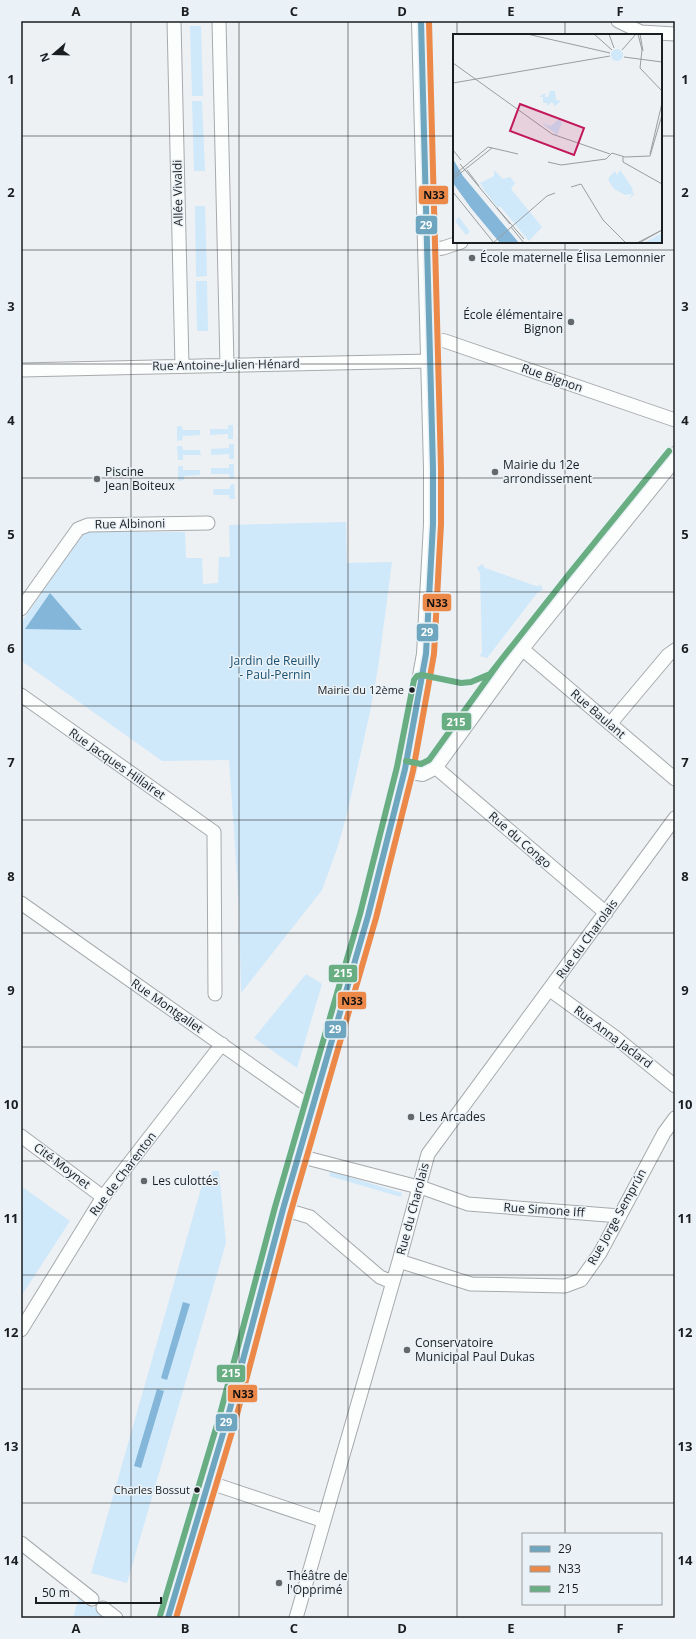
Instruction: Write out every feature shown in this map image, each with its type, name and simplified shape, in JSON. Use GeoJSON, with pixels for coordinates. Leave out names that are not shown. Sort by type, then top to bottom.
{"type":"FeatureCollection","features":[{"type":"Feature","properties":{"kind":"main road"},"geometry":{"type":"LineString","coordinates":[[168,1618],[227,1420],[284,1209],[368,916],[405,769],[426,654],[433,524],[421,21]]}},
{"type":"Feature","properties":{"kind":"main road"},"geometry":{"type":"LineString","coordinates":[[405,769],[422,772],[434,766],[521,648],[675,456]]}},
{"type":"Feature","properties":{"kind":"street","name":"Allée Vivaldi"},"geometry":{"type":"LineString","coordinates":[[174,21],[182,366]]}},
{"type":"Feature","properties":{"kind":"street"},"geometry":{"type":"LineString","coordinates":[[219,21],[227,365]]}},
{"type":"Feature","properties":{"kind":"street"},"geometry":{"type":"LineString","coordinates":[[618,21],[641,33],[675,34]]}},
{"type":"Feature","properties":{"kind":"street"},"geometry":{"type":"LineString","coordinates":[[427,250],[443,248],[458,243]]}},
{"type":"Feature","properties":{"kind":"street","name":"Rue Bignon"},"geometry":{"type":"LineString","coordinates":[[429,338],[445,341],[675,420]]}},
{"type":"Feature","properties":{"kind":"street","name":"Rue Antoine-Julien Hénard"},"geometry":{"type":"LineString","coordinates":[[21,370],[430,361]]}},
{"type":"Feature","properties":{"kind":"street","name":"Rue Albinoni"},"geometry":{"type":"LineString","coordinates":[[21,609],[78,529],[88,525],[208,524]]}},
{"type":"Feature","properties":{"kind":"street","name":"Rue Baulant"},"geometry":{"type":"LineString","coordinates":[[521,648],[675,779]]}},
{"type":"Feature","properties":{"kind":"street"},"geometry":{"type":"LineString","coordinates":[[610,724],[668,655],[675,650]]}},
{"type":"Feature","properties":{"kind":"street","name":"Rue Jacques Hillairet"},"geometry":{"type":"LineString","coordinates":[[21,695],[214,832],[216,994]]}},
{"type":"Feature","properties":{"kind":"street","name":"Rue du Congo"},"geometry":{"type":"LineString","coordinates":[[434,766],[606,914]]}},
{"type":"Feature","properties":{"kind":"street","name":"Rue du Charolais"},"geometry":{"type":"LineString","coordinates":[[296,1618],[399,1261],[428,1154],[606,914],[675,818]]}},
{"type":"Feature","properties":{"kind":"street","name":"Rue Montgallet"},"geometry":{"type":"LineString","coordinates":[[21,903],[313,1109]]}},
{"type":"Feature","properties":{"kind":"street","name":"Rue Anna Jaclard"},"geometry":{"type":"LineString","coordinates":[[550,990],[615,1037],[675,1086]]}},
{"type":"Feature","properties":{"kind":"street","name":"Rue de Charenton"},"geometry":{"type":"LineString","coordinates":[[22,1326],[103,1197],[222,1044]]}},
{"type":"Feature","properties":{"kind":"street","name":"Rue Jorge Semprún"},"geometry":{"type":"LineString","coordinates":[[399,1261],[471,1284],[565,1286],[581,1280],[600,1253],[664,1133],[675,1118]]}},
{"type":"Feature","properties":{"kind":"street","name":"Cité Moynet"},"geometry":{"type":"LineString","coordinates":[[21,1136],[103,1197]]}},
{"type":"Feature","properties":{"kind":"street","name":"Rue Simone Iff"},"geometry":{"type":"LineString","coordinates":[[300,1156],[418,1187],[468,1204],[620,1216]]}},
{"type":"Feature","properties":{"kind":"street"},"geometry":{"type":"LineString","coordinates":[[284,1209],[310,1217],[380,1277],[392,1282]]}},
{"type":"Feature","properties":{"kind":"street"},"geometry":{"type":"LineString","coordinates":[[208,1482],[324,1521]]}},
{"type":"Feature","properties":{"kind":"street"},"geometry":{"type":"LineString","coordinates":[[21,1543],[92,1599]]}},
{"type":"Feature","properties":{"kind":"street"},"geometry":{"type":"LineString","coordinates":[[103,1608],[116,1618]]}},
{"type":"Feature","properties":{"kind":"green space"},"geometry":{"type":"Polygon","coordinates":[[[190,26],[201,26],[203,96],[192,96],[190,26]]]}},
{"type":"Feature","properties":{"kind":"green space"},"geometry":{"type":"Polygon","coordinates":[[[192,101],[202,101],[205,171],[194,171],[192,101]]]}},
{"type":"Feature","properties":{"kind":"green space"},"geometry":{"type":"Polygon","coordinates":[[[195,206],[205,206],[207,276],[196,277],[195,206]]]}},
{"type":"Feature","properties":{"kind":"green space"},"geometry":{"type":"Polygon","coordinates":[[[196,281],[207,281],[208,331],[197,331],[196,281]]]}},
{"type":"Feature","properties":{"kind":"green space"},"geometry":{"type":"Polygon","coordinates":[[[228,425],[233,425],[233,439],[228,439],[228,434],[210,435],[210,429],[228,429],[228,425]]]}},
{"type":"Feature","properties":{"kind":"green space"},"geometry":{"type":"Polygon","coordinates":[[[177,426],[182,426],[183,430],[200,430],[200,435],[183,436],[182,440],[177,441],[177,426]]]}},
{"type":"Feature","properties":{"kind":"green space"},"geometry":{"type":"Polygon","coordinates":[[[229,444],[234,444],[234,459],[229,459],[229,454],[211,455],[211,449],[229,448],[229,444]]]}},
{"type":"Feature","properties":{"kind":"green space"},"geometry":{"type":"Polygon","coordinates":[[[177,446],[182,446],[183,450],[200,450],[201,455],[183,455],[183,460],[178,460],[177,446]]]}},
{"type":"Feature","properties":{"kind":"green space"},"geometry":{"type":"Polygon","coordinates":[[[229,464],[234,464],[234,478],[230,479],[229,474],[211,474],[211,468],[229,468],[229,464]]]}},
{"type":"Feature","properties":{"kind":"green space"},"geometry":{"type":"Polygon","coordinates":[[[178,466],[183,466],[183,470],[200,470],[200,475],[184,476],[184,480],[178,481],[178,466]]]}},
{"type":"Feature","properties":{"kind":"green space"},"geometry":{"type":"Polygon","coordinates":[[[234,484],[235,499],[230,499],[229,495],[214,495],[213,489],[230,489],[230,485],[234,484]]]}},
{"type":"Feature","properties":{"kind":"green space","name":"Jardin de Reuilly - Paul-Pernin"},"geometry":{"type":"Polygon","coordinates":[[[346,522],[347,563],[392,562],[378,668],[370,712],[347,814],[337,849],[322,890],[241,993],[239,903],[229,760],[162,761],[23,662],[21,663],[21,623],[84,532],[185,532],[186,558],[202,558],[203,584],[218,583],[219,557],[230,557],[229,525],[346,522]]]}},
{"type":"Feature","properties":{"kind":"green space"},"geometry":{"type":"Polygon","coordinates":[[[482,564],[485,568],[536,586],[541,585],[543,590],[538,592],[487,658],[480,656],[482,652],[480,573],[477,568],[482,564]]]}},
{"type":"Feature","properties":{"kind":"green space"},"geometry":{"type":"Polygon","coordinates":[[[306,974],[322,984],[297,1068],[254,1038],[306,974]]]}},
{"type":"Feature","properties":{"kind":"green space"},"geometry":{"type":"Polygon","coordinates":[[[212,1171],[219,1171],[226,1243],[127,1583],[91,1573],[204,1178],[211,1178],[212,1171]]]}},
{"type":"Feature","properties":{"kind":"green space"},"geometry":{"type":"Polygon","coordinates":[[[330,1171],[402,1193],[401,1197],[329,1176],[330,1171]]]}},
{"type":"Feature","properties":{"kind":"green space"},"geometry":{"type":"Polygon","coordinates":[[[21,1186],[70,1221],[22,1295],[21,1295],[21,1186]]]}},
{"type":"Feature","properties":{"kind":"green space"},"geometry":{"type":"Polygon","coordinates":[[[79,1596],[108,1618],[73,1618],[79,1596]]]}},
{"type":"Feature","properties":{"kind":"water"},"geometry":{"type":"Polygon","coordinates":[[[50,593],[82,630],[25,629],[50,593]]]}},
{"type":"Feature","properties":{"kind":"water"},"geometry":{"type":"Polygon","coordinates":[[[183,1302],[190,1304],[167,1380],[161,1378],[183,1302]]]}},
{"type":"Feature","properties":{"kind":"water"},"geometry":{"type":"Polygon","coordinates":[[[157,1389],[164,1391],[141,1468],[134,1466],[157,1389]]]}},
{"type":"Feature","properties":{"kind":"transit line","name":"29"},"geometry":{"type":"LineString","coordinates":[[168,1618],[227,1420],[283,1209],[368,916],[405,769],[426,654],[433,524],[433,468],[421,21]]}},
{"type":"Feature","properties":{"kind":"transit line","name":"N33"},"geometry":{"type":"LineString","coordinates":[[176,1618],[235,1422],[291,1211],[376,918],[413,771],[434,654],[441,524],[441,468],[429,21]]}},
{"type":"Feature","properties":{"kind":"transit line","name":"215"},"geometry":{"type":"LineString","coordinates":[[160,1616],[219,1418],[275,1207],[360,914],[397,767],[414,680],[417,676],[422,675],[461,683],[471,682],[490,674],[669,451]]}},
{"type":"Feature","properties":{"kind":"transit line","name":"215"},"geometry":{"type":"LineString","coordinates":[[406,761],[421,764],[429,760],[498,664]]}},
{"type":"Feature","properties":{"kind":"place","name":"École maternelle Élisa Lemonnier"},"geometry":{"type":"Point","coordinates":[472,258]}},
{"type":"Feature","properties":{"kind":"place","name":"École élémentaire Bignon"},"geometry":{"type":"Point","coordinates":[571,322]}},
{"type":"Feature","properties":{"kind":"place","name":"Mairie du 12e arrondissement"},"geometry":{"type":"Point","coordinates":[495,472]}},
{"type":"Feature","properties":{"kind":"place","name":"Piscine Jean Boiteux"},"geometry":{"type":"Point","coordinates":[97,479]}},
{"type":"Feature","properties":{"kind":"place","name":"Mairie du 12ème"},"geometry":{"type":"Point","coordinates":[412,690]}},
{"type":"Feature","properties":{"kind":"place","name":"Les Arcades"},"geometry":{"type":"Point","coordinates":[411,1117]}},
{"type":"Feature","properties":{"kind":"place","name":"Les culottés"},"geometry":{"type":"Point","coordinates":[144,1181]}},
{"type":"Feature","properties":{"kind":"place","name":"Conservatoire Municipal Paul Dukas"},"geometry":{"type":"Point","coordinates":[407,1350]}},
{"type":"Feature","properties":{"kind":"place","name":"Charles Bossut"},"geometry":{"type":"Point","coordinates":[197,1490]}},
{"type":"Feature","properties":{"kind":"place","name":"Théâtre de l'Opprimé"},"geometry":{"type":"Point","coordinates":[279,1583]}}]}
